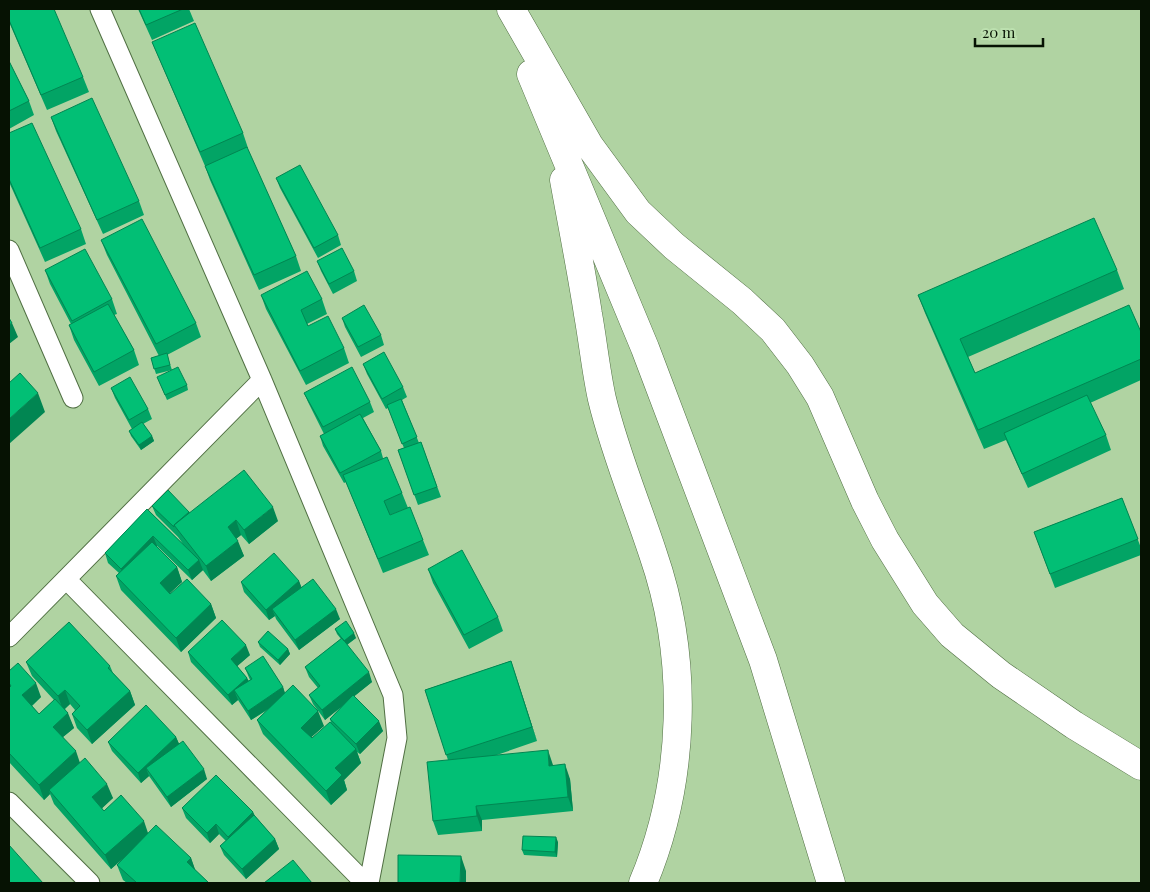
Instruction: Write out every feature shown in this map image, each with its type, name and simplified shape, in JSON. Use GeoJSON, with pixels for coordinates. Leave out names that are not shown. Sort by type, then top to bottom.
{"type":"FeatureCollection","features":[{"type":"Feature","properties":{"kind":"main road"},"geometry":{"type":"LineString","coordinates":[[503,9],[645,348],[763,660],[831,883]]}},
{"type":"Feature","properties":{"kind":"main road"},"geometry":{"type":"LineString","coordinates":[[511,9],[589,145],[638,212],[674,246],[742,301],[773,330],[800,365],[820,397],[842,442],[865,501],[885,540],[925,604],[952,634],[1001,675],[1074,726],[1141,766]]}},
{"type":"Feature","properties":{"kind":"main road"},"geometry":{"type":"LineString","coordinates":[[554,127],[602,399],[627,484],[654,555],[670,618],[676,678],[678,735],[670,792],[651,865],[643,883]]}},
{"type":"Feature","properties":{"kind":"street"},"geometry":{"type":"LineString","coordinates":[[100,9],[262,380],[393,695],[397,738],[369,883]]}},
{"type":"Feature","properties":{"kind":"street"},"geometry":{"type":"LineString","coordinates":[[9,250],[73,398]]}},
{"type":"Feature","properties":{"kind":"street"},"geometry":{"type":"LineString","coordinates":[[9,637],[262,380]]}},
{"type":"Feature","properties":{"kind":"street"},"geometry":{"type":"LineString","coordinates":[[66,579],[365,883]]}},
{"type":"Feature","properties":{"kind":"street"},"geometry":{"type":"LineString","coordinates":[[9,802],[90,883]]}},
{"type":"Feature","properties":{"kind":"building"},"geometry":{"type":"Polygon","coordinates":[[[9,9],[54,9],[83,77],[41,95],[9,20],[9,9]]]}},
{"type":"Feature","properties":{"kind":"building"},"geometry":{"type":"Polygon","coordinates":[[[139,9],[183,9],[146,25],[139,9]]]}},
{"type":"Feature","properties":{"kind":"building"},"geometry":{"type":"Polygon","coordinates":[[[195,23],[243,133],[200,152],[152,42],[195,23]]]}},
{"type":"Feature","properties":{"kind":"building"},"geometry":{"type":"Polygon","coordinates":[[[9,61],[29,101],[9,111],[9,61]]]}},
{"type":"Feature","properties":{"kind":"building"},"geometry":{"type":"Polygon","coordinates":[[[92,98],[139,201],[97,220],[51,117],[92,98]]]}},
{"type":"Feature","properties":{"kind":"building"},"geometry":{"type":"Polygon","coordinates":[[[32,123],[81,229],[40,248],[9,179],[9,133],[32,123]]]}},
{"type":"Feature","properties":{"kind":"building"},"geometry":{"type":"Polygon","coordinates":[[[247,147],[296,256],[254,275],[205,166],[247,147]]]}},
{"type":"Feature","properties":{"kind":"building"},"geometry":{"type":"Polygon","coordinates":[[[300,165],[338,235],[314,248],[276,178],[300,165]]]}},
{"type":"Feature","properties":{"kind":"building"},"geometry":{"type":"Polygon","coordinates":[[[1094,218],[1117,270],[960,339],[975,373],[1129,305],[1141,332],[1141,359],[978,430],[918,295],[1094,218]]]}},
{"type":"Feature","properties":{"kind":"building"},"geometry":{"type":"Polygon","coordinates":[[[142,219],[196,323],[156,344],[101,240],[142,219]]]}},
{"type":"Feature","properties":{"kind":"building"},"geometry":{"type":"Polygon","coordinates":[[[342,248],[354,271],[329,284],[317,261],[342,248]]]}},
{"type":"Feature","properties":{"kind":"building"},"geometry":{"type":"Polygon","coordinates":[[[85,249],[112,299],[72,321],[45,270],[85,249]]]}},
{"type":"Feature","properties":{"kind":"building"},"geometry":{"type":"Polygon","coordinates":[[[307,271],[322,299],[301,310],[308,326],[328,316],[344,348],[300,371],[261,295],[307,271]]]}},
{"type":"Feature","properties":{"kind":"building"},"geometry":{"type":"Polygon","coordinates":[[[108,304],[134,350],[94,372],[69,325],[108,304]]]}},
{"type":"Feature","properties":{"kind":"building"},"geometry":{"type":"Polygon","coordinates":[[[364,305],[381,335],[358,347],[342,318],[364,305]]]}},
{"type":"Feature","properties":{"kind":"building"},"geometry":{"type":"Polygon","coordinates":[[[384,352],[403,387],[382,399],[363,364],[384,352]]]}},
{"type":"Feature","properties":{"kind":"building"},"geometry":{"type":"Polygon","coordinates":[[[167,353],[170,365],[154,369],[151,358],[167,353]]]}},
{"type":"Feature","properties":{"kind":"building"},"geometry":{"type":"Polygon","coordinates":[[[178,367],[187,385],[165,395],[157,377],[178,367]]]}},
{"type":"Feature","properties":{"kind":"building"},"geometry":{"type":"Polygon","coordinates":[[[352,367],[370,402],[323,427],[304,393],[352,367]]]}},
{"type":"Feature","properties":{"kind":"building"},"geometry":{"type":"Polygon","coordinates":[[[20,373],[38,393],[9,419],[9,383],[20,373]]]}},
{"type":"Feature","properties":{"kind":"building"},"geometry":{"type":"Polygon","coordinates":[[[130,377],[148,409],[129,420],[111,388],[130,377]]]}},
{"type":"Feature","properties":{"kind":"building"},"geometry":{"type":"Polygon","coordinates":[[[1087,395],[1106,435],[1022,474],[1004,433],[1087,395]]]}},
{"type":"Feature","properties":{"kind":"building"},"geometry":{"type":"Polygon","coordinates":[[[401,399],[417,437],[402,444],[387,405],[401,399]]]}},
{"type":"Feature","properties":{"kind":"building"},"geometry":{"type":"Polygon","coordinates":[[[360,414],[381,451],[340,473],[320,436],[360,414]]]}},
{"type":"Feature","properties":{"kind":"building"},"geometry":{"type":"Polygon","coordinates":[[[142,422],[152,436],[139,445],[129,431],[142,422]]]}},
{"type":"Feature","properties":{"kind":"building"},"geometry":{"type":"Polygon","coordinates":[[[421,442],[437,487],[414,495],[398,450],[421,442]]]}},
{"type":"Feature","properties":{"kind":"building"},"geometry":{"type":"Polygon","coordinates":[[[387,457],[402,493],[384,501],[390,515],[410,507],[423,540],[378,559],[343,475],[387,457]]]}},
{"type":"Feature","properties":{"kind":"building"},"geometry":{"type":"Polygon","coordinates":[[[244,470],[273,507],[244,530],[236,520],[228,527],[238,541],[206,566],[174,525],[244,470]]]}},
{"type":"Feature","properties":{"kind":"building"},"geometry":{"type":"Polygon","coordinates":[[[168,490],[189,512],[174,527],[152,506],[168,490]]]}},
{"type":"Feature","properties":{"kind":"building"},"geometry":{"type":"Polygon","coordinates":[[[1122,498],[1138,539],[1050,574],[1034,532],[1122,498]]]}},
{"type":"Feature","properties":{"kind":"building"},"geometry":{"type":"Polygon","coordinates":[[[147,509],[199,560],[188,570],[153,536],[121,569],[105,553],[147,509]]]}},
{"type":"Feature","properties":{"kind":"building"},"geometry":{"type":"Polygon","coordinates":[[[152,542],[177,567],[160,583],[170,594],[187,579],[211,604],[176,638],[116,576],[152,542]]]}},
{"type":"Feature","properties":{"kind":"building"},"geometry":{"type":"Polygon","coordinates":[[[462,550],[498,617],[464,635],[428,569],[462,550]]]}},
{"type":"Feature","properties":{"kind":"building"},"geometry":{"type":"Polygon","coordinates":[[[274,553],[299,581],[266,610],[241,582],[274,553]]]}},
{"type":"Feature","properties":{"kind":"building"},"geometry":{"type":"Polygon","coordinates":[[[313,579],[336,609],[295,640],[272,609],[313,579]]]}},
{"type":"Feature","properties":{"kind":"building"},"geometry":{"type":"Polygon","coordinates":[[[222,620],[246,645],[231,659],[247,678],[228,695],[188,652],[222,620]]]}},
{"type":"Feature","properties":{"kind":"building"},"geometry":{"type":"Polygon","coordinates":[[[346,621],[354,633],[344,641],[335,629],[346,621]]]}},
{"type":"Feature","properties":{"kind":"building"},"geometry":{"type":"Polygon","coordinates":[[[69,622],[110,666],[108,668],[130,691],[87,730],[72,714],[80,706],[65,690],[58,696],[26,662],[69,622]]]}},
{"type":"Feature","properties":{"kind":"building"},"geometry":{"type":"Polygon","coordinates":[[[268,631],[288,649],[278,660],[258,642],[268,631]]]}},
{"type":"Feature","properties":{"kind":"building"},"geometry":{"type":"Polygon","coordinates":[[[342,638],[369,672],[322,710],[309,695],[320,686],[305,667],[342,638]]]}},
{"type":"Feature","properties":{"kind":"building"},"geometry":{"type":"Polygon","coordinates":[[[263,656],[283,687],[248,711],[234,690],[252,679],[245,668],[263,656]]]}},
{"type":"Feature","properties":{"kind":"building"},"geometry":{"type":"Polygon","coordinates":[[[511,661],[532,727],[446,755],[425,690],[511,661]]]}},
{"type":"Feature","properties":{"kind":"building"},"geometry":{"type":"Polygon","coordinates":[[[18,663],[36,683],[22,695],[39,714],[55,699],[68,713],[53,727],[76,751],[39,785],[9,753],[9,688],[11,686],[9,683],[9,671],[18,663]]]}},
{"type":"Feature","properties":{"kind":"building"},"geometry":{"type":"Polygon","coordinates":[[[293,685],[318,711],[301,728],[312,738],[330,722],[356,749],[335,768],[342,775],[326,791],[257,720],[293,685]]]}},
{"type":"Feature","properties":{"kind":"building"},"geometry":{"type":"Polygon","coordinates":[[[353,695],[379,721],[356,744],[330,719],[353,695]]]}},
{"type":"Feature","properties":{"kind":"building"},"geometry":{"type":"Polygon","coordinates":[[[146,705],[176,737],[138,773],[108,742],[146,705]]]}},
{"type":"Feature","properties":{"kind":"building"},"geometry":{"type":"Polygon","coordinates":[[[183,741],[204,769],[167,797],[146,768],[183,741]]]}},
{"type":"Feature","properties":{"kind":"building"},"geometry":{"type":"Polygon","coordinates":[[[548,750],[549,766],[565,764],[568,797],[476,806],[477,816],[433,821],[427,762],[548,750]]]}},
{"type":"Feature","properties":{"kind":"building"},"geometry":{"type":"Polygon","coordinates":[[[85,758],[107,784],[92,797],[104,811],[121,795],[144,821],[105,855],[49,790],[85,758]]]}},
{"type":"Feature","properties":{"kind":"building"},"geometry":{"type":"Polygon","coordinates":[[[216,775],[253,812],[228,837],[216,824],[207,833],[182,808],[216,775]]]}},
{"type":"Feature","properties":{"kind":"building"},"geometry":{"type":"Polygon","coordinates":[[[254,815],[275,839],[242,869],[220,846],[254,815]]]}},
{"type":"Feature","properties":{"kind":"building"},"geometry":{"type":"Polygon","coordinates":[[[156,825],[191,858],[187,862],[209,883],[137,883],[117,865],[156,825]]]}},
{"type":"Feature","properties":{"kind":"building"},"geometry":{"type":"Polygon","coordinates":[[[523,836],[556,837],[555,852],[522,850],[523,836]]]}},
{"type":"Feature","properties":{"kind":"building"},"geometry":{"type":"Polygon","coordinates":[[[9,845],[43,883],[9,883],[9,845]]]}},
{"type":"Feature","properties":{"kind":"building"},"geometry":{"type":"Polygon","coordinates":[[[398,855],[461,856],[460,883],[398,883],[398,855]]]}},
{"type":"Feature","properties":{"kind":"building"},"geometry":{"type":"Polygon","coordinates":[[[293,860],[312,883],[264,883],[293,860]]]}}]}
